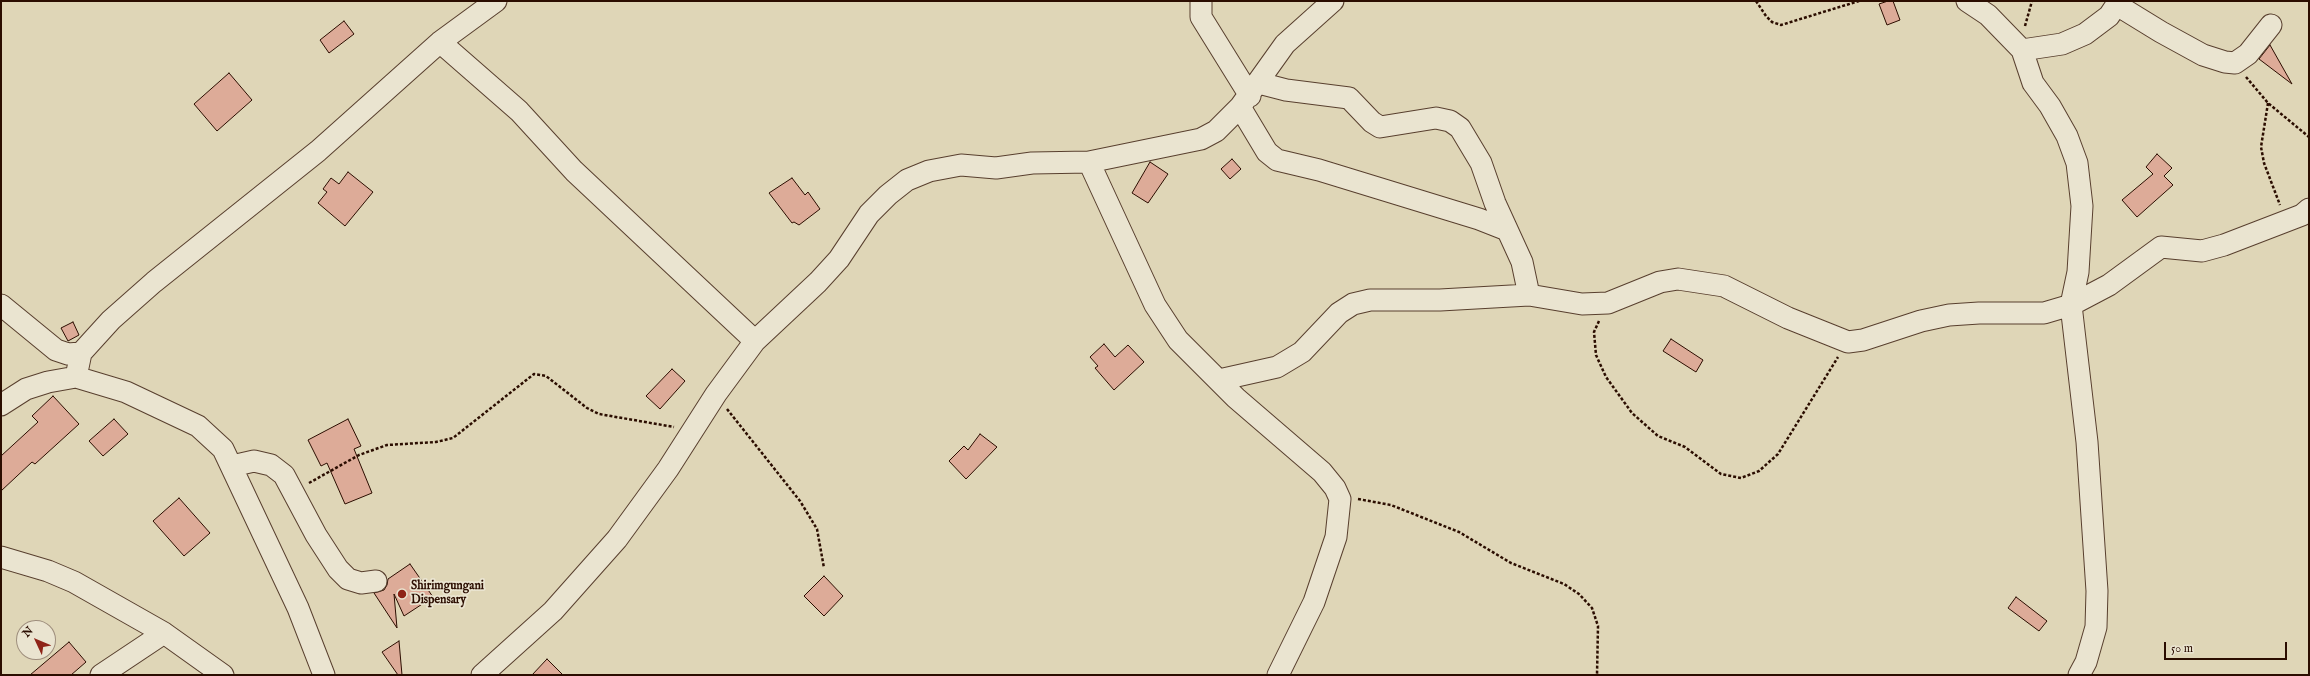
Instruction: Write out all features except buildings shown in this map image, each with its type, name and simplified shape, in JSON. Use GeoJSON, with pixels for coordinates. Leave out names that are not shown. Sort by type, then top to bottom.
{"type":"FeatureCollection","features":[{"type":"Feature","properties":{"kind":"street"},"geometry":{"type":"LineString","coordinates":[[76,377],[81,353],[111,320],[154,282],[318,151],[440,42],[496,1]]}},
{"type":"Feature","properties":{"kind":"street"},"geometry":{"type":"LineString","coordinates":[[1201,1],[1201,17],[1250,95],[1267,152],[1277,160],[1319,170],[1479,219],[1507,230]]}},
{"type":"Feature","properties":{"kind":"street"},"geometry":{"type":"LineString","coordinates":[[482,675],[553,610],[598,562],[617,539],[668,469],[716,394],[755,341],[818,282],[839,259],[869,214],[888,195],[907,180],[928,171],[961,165],[996,168],[1032,163],[1089,162],[1201,139],[1216,131],[1250,95],[1271,62],[1285,44],[1333,1]]}},
{"type":"Feature","properties":{"kind":"street"},"geometry":{"type":"LineString","coordinates":[[1967,1],[1988,15],[2021,48],[2033,84],[2050,106],[2067,136],[2077,163],[2082,206],[2078,272],[2071,305],[2087,442],[2097,591],[2096,627],[2086,662],[2079,675]]}},
{"type":"Feature","properties":{"kind":"street"},"geometry":{"type":"LineString","coordinates":[[2021,48],[2062,44],[2085,34],[2109,16],[2118,3],[2161,32],[2204,55],[2225,62],[2235,62],[2248,54],[2271,25]]}},
{"type":"Feature","properties":{"kind":"street"},"geometry":{"type":"LineString","coordinates":[[440,42],[519,111],[574,171],[755,341]]}},
{"type":"Feature","properties":{"kind":"street"},"geometry":{"type":"LineString","coordinates":[[1250,95],[1286,90],[1349,98],[1372,122],[1380,127],[1436,118],[1450,120],[1460,128],[1468,139],[1481,163],[1507,230],[1522,262],[1529,295]]}},
{"type":"Feature","properties":{"kind":"street"},"geometry":{"type":"LineString","coordinates":[[1089,162],[1155,305],[1178,340],[1281,439],[1322,472],[1335,488],[1340,499],[1336,537],[1316,595],[1278,675]]}},
{"type":"Feature","properties":{"kind":"street"},"geometry":{"type":"LineString","coordinates":[[1219,380],[1278,367],[1302,352],[1339,313],[1353,304],[1370,300],[1440,300],[1529,295],[1582,304],[1608,303],[1660,282],[1678,279],[1724,286],[1788,318],[1848,342],[1863,340],[1921,321],[1949,316],[1979,313],[2044,313],[2071,305],[2109,285],[2160,246],[2202,250],[2224,246],[2286,222],[2302,215],[2309,209]]}},
{"type":"Feature","properties":{"kind":"street"},"geometry":{"type":"LineString","coordinates":[[1,305],[56,350],[68,354],[81,353]]}},
{"type":"Feature","properties":{"kind":"street"},"geometry":{"type":"LineString","coordinates":[[1,405],[26,389],[48,382],[76,377],[126,392],[198,426],[223,449],[232,466],[298,608],[324,675]]}},
{"type":"Feature","properties":{"kind":"street"},"geometry":{"type":"LineString","coordinates":[[232,466],[254,461],[271,465],[284,475],[316,535],[338,569],[348,579],[361,583],[376,581]]}},
{"type":"Feature","properties":{"kind":"street"},"geometry":{"type":"LineString","coordinates":[[1,557],[48,571],[74,582],[164,633],[223,675]]}},
{"type":"Feature","properties":{"kind":"street"},"geometry":{"type":"LineString","coordinates":[[101,675],[164,633]]}},
{"type":"Feature","properties":{"kind":"path"},"geometry":{"type":"LineString","coordinates":[[1756,1],[1772,22],[1781,25],[1859,1]]}},
{"type":"Feature","properties":{"kind":"path"},"geometry":{"type":"LineString","coordinates":[[2021,48],[2032,1]]}},
{"type":"Feature","properties":{"kind":"path"},"geometry":{"type":"LineString","coordinates":[[2235,62],[2268,103],[2309,136]]}},
{"type":"Feature","properties":{"kind":"path"},"geometry":{"type":"LineString","coordinates":[[2268,103],[2262,147],[2264,163],[2286,222]]}},
{"type":"Feature","properties":{"kind":"path"},"geometry":{"type":"LineString","coordinates":[[1608,303],[1594,332],[1596,355],[1606,377],[1632,413],[1658,436],[1685,447],[1721,474],[1741,478],[1759,471],[1778,454],[1848,342]]}},
{"type":"Feature","properties":{"kind":"path"},"geometry":{"type":"LineString","coordinates":[[293,492],[359,455],[387,445],[436,442],[453,438],[534,374],[546,376],[587,408],[599,414],[656,425],[694,429]]}},
{"type":"Feature","properties":{"kind":"path"},"geometry":{"type":"LineString","coordinates":[[716,394],[800,501],[817,529],[824,568]]}},
{"type":"Feature","properties":{"kind":"path"},"geometry":{"type":"LineString","coordinates":[[1340,499],[1367,499],[1391,505],[1459,532],[1511,563],[1564,584],[1592,608],[1598,626],[1597,675]]}},
{"type":"Feature","properties":{"kind":"place","name":"Shirimgungani Dispensary"},"geometry":{"type":"Point","coordinates":[402,594]}}]}
